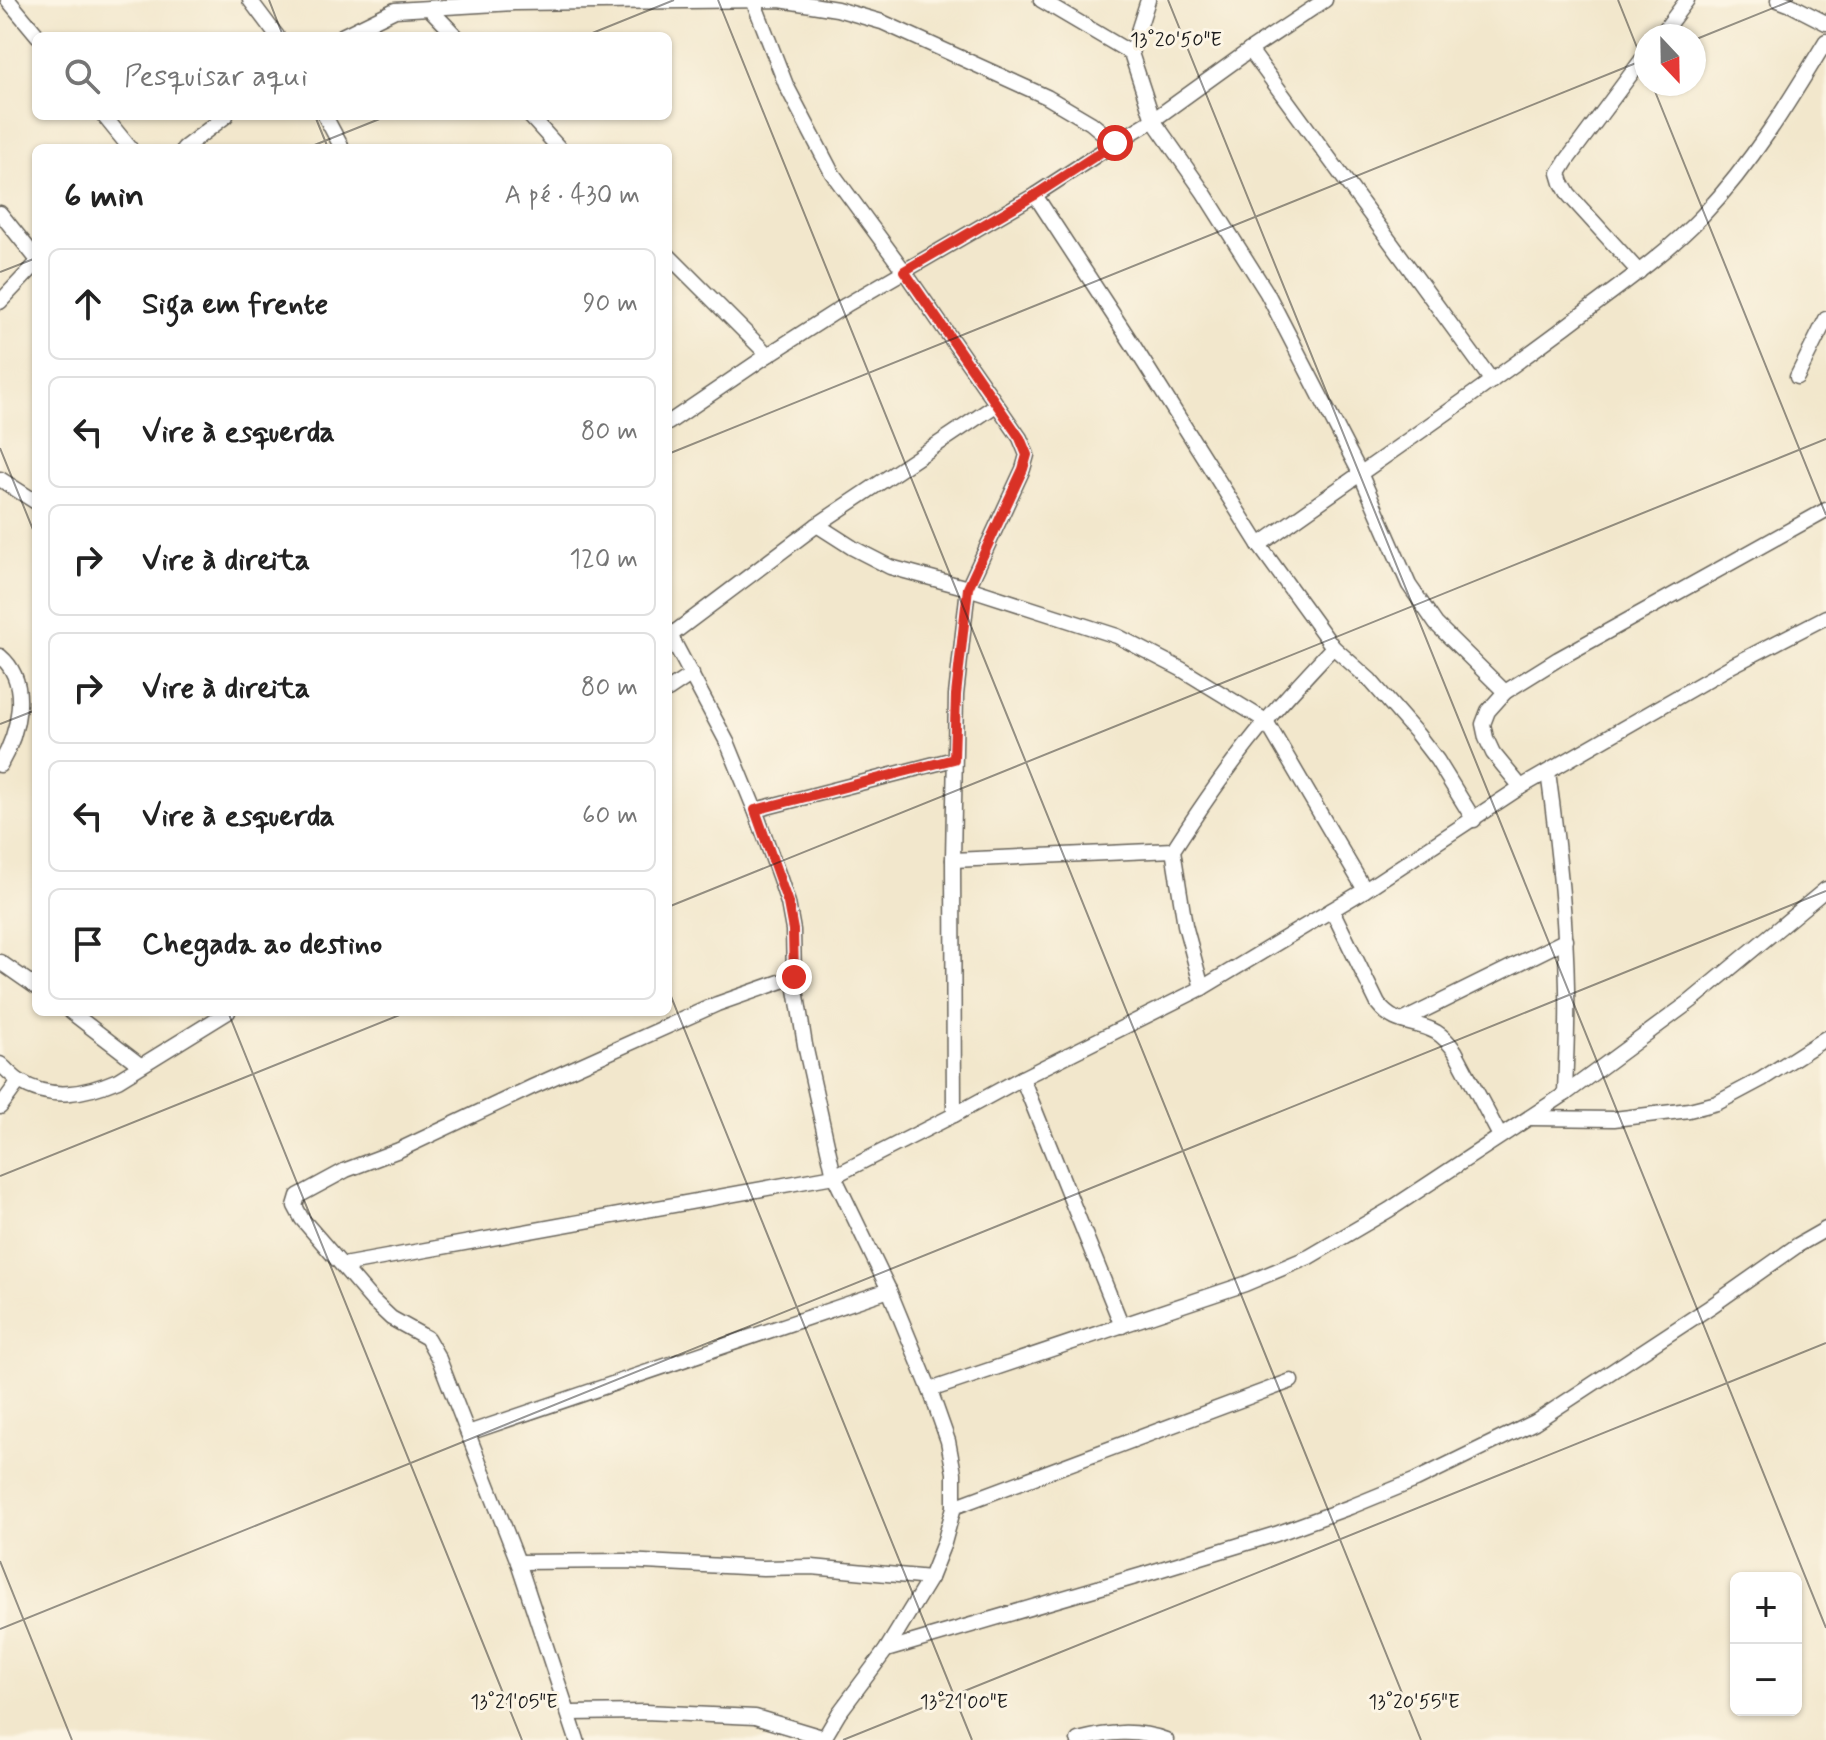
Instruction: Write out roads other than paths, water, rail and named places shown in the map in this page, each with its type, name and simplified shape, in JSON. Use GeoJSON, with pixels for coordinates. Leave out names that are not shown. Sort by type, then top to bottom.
{"type":"FeatureCollection","features":[{"type":"Feature","properties":{"kind":"street"},"geometry":{"type":"LineString","coordinates":[[8,0],[35,32]]}},
{"type":"Feature","properties":{"kind":"street"},"geometry":{"type":"LineString","coordinates":[[250,0],[274,32]]}},
{"type":"Feature","properties":{"kind":"street"},"geometry":{"type":"LineString","coordinates":[[753,0],[786,85],[832,173],[1020,438],[1027,455],[968,588],[956,695],[954,1115]]}},
{"type":"Feature","properties":{"kind":"street"},"geometry":{"type":"LineString","coordinates":[[349,32],[393,5],[429,8],[514,3],[780,0],[837,9],[882,22],[1047,97],[1091,123],[1115,143]]}},
{"type":"Feature","properties":{"kind":"street"},"geometry":{"type":"LineString","coordinates":[[1041,0],[1131,53]]}},
{"type":"Feature","properties":{"kind":"street"},"geometry":{"type":"LineString","coordinates":[[1148,0],[1131,53],[1153,120],[1204,193],[1267,293],[1360,473],[1409,585],[1436,624],[1505,692]]}},
{"type":"Feature","properties":{"kind":"street"},"geometry":{"type":"LineString","coordinates":[[672,420],[768,355],[1035,195],[1153,120],[1325,0]]}},
{"type":"Feature","properties":{"kind":"street"},"geometry":{"type":"LineString","coordinates":[[1669,24],[1687,0]]}},
{"type":"Feature","properties":{"kind":"street"},"geometry":{"type":"LineString","coordinates":[[1788,2],[1826,23]]}},
{"type":"Feature","properties":{"kind":"street"},"geometry":{"type":"LineString","coordinates":[[429,8],[452,32]]}},
{"type":"Feature","properties":{"kind":"street"},"geometry":{"type":"LineString","coordinates":[[1259,545],[1492,381],[1639,272],[1700,218],[1772,129],[1826,41]]}},
{"type":"Feature","properties":{"kind":"street"},"geometry":{"type":"LineString","coordinates":[[1250,50],[1492,381]]}},
{"type":"Feature","properties":{"kind":"street"},"geometry":{"type":"LineString","coordinates":[[1634,70],[1559,173],[1569,195],[1639,272]]}},
{"type":"Feature","properties":{"kind":"street"},"geometry":{"type":"LineString","coordinates":[[107,120],[127,144]]}},
{"type":"Feature","properties":{"kind":"street"},"geometry":{"type":"LineString","coordinates":[[189,144],[221,120]]}},
{"type":"Feature","properties":{"kind":"street"},"geometry":{"type":"LineString","coordinates":[[327,120],[340,144]]}},
{"type":"Feature","properties":{"kind":"street"},"geometry":{"type":"LineString","coordinates":[[534,120],[555,144]]}},
{"type":"Feature","properties":{"kind":"street"},"geometry":{"type":"LineString","coordinates":[[1035,195],[1259,545],[1333,647],[1370,680],[1417,734],[1474,820]]}},
{"type":"Feature","properties":{"kind":"street"},"geometry":{"type":"LineString","coordinates":[[0,213],[32,256]]}},
{"type":"Feature","properties":{"kind":"street"},"geometry":{"type":"LineString","coordinates":[[672,259],[768,355]]}},
{"type":"Feature","properties":{"kind":"street"},"geometry":{"type":"LineString","coordinates":[[0,302],[32,266]]}},
{"type":"Feature","properties":{"kind":"street"},"geometry":{"type":"LineString","coordinates":[[1797,377],[1826,319]]}},
{"type":"Feature","properties":{"kind":"street"},"geometry":{"type":"LineString","coordinates":[[672,632],[817,525],[996,405]]}},
{"type":"Feature","properties":{"kind":"street"},"geometry":{"type":"LineString","coordinates":[[0,479],[32,499]]}},
{"type":"Feature","properties":{"kind":"street"},"geometry":{"type":"LineString","coordinates":[[1521,787],[1493,753],[1483,724],[1488,711],[1505,692],[1558,659],[1826,510]]}},
{"type":"Feature","properties":{"kind":"street"},"geometry":{"type":"LineString","coordinates":[[817,525],[890,567],[1095,627],[1127,640],[1266,721],[1365,890]]}},
{"type":"Feature","properties":{"kind":"street"},"geometry":{"type":"LineString","coordinates":[[343,1265],[834,1176],[1202,988],[1365,890],[1521,787],[1733,665],[1826,617]]}},
{"type":"Feature","properties":{"kind":"street"},"geometry":{"type":"LineString","coordinates":[[570,1713],[645,1712],[755,1717],[824,1739],[839,1713],[886,1650],[930,1578],[954,1507],[954,1473],[948,1441],[930,1390],[889,1290],[834,1176],[805,1045],[794,977],[793,930],[788,903],[728,744],[672,637]]}},
{"type":"Feature","properties":{"kind":"street"},"geometry":{"type":"LineString","coordinates":[[1202,988],[1185,925],[1173,850],[1202,804],[1266,721],[1333,647]]}},
{"type":"Feature","properties":{"kind":"street"},"geometry":{"type":"LineString","coordinates":[[0,656],[12,670],[19,703],[16,731],[0,765]]}},
{"type":"Feature","properties":{"kind":"street"},"geometry":{"type":"LineString","coordinates":[[672,687],[692,674]]}},
{"type":"Feature","properties":{"kind":"street"},"geometry":{"type":"LineString","coordinates":[[755,810],[954,759]]}},
{"type":"Feature","properties":{"kind":"street"},"geometry":{"type":"LineString","coordinates":[[1548,772],[1566,940],[1565,1094]]}},
{"type":"Feature","properties":{"kind":"street"},"geometry":{"type":"LineString","coordinates":[[953,860],[1173,850]]}},
{"type":"Feature","properties":{"kind":"street"},"geometry":{"type":"LineString","coordinates":[[930,1390],[1245,1284],[1309,1257],[1389,1210],[1565,1094],[1691,1001],[1826,889]]}},
{"type":"Feature","properties":{"kind":"street"},"geometry":{"type":"LineString","coordinates":[[1332,910],[1378,1004],[1388,1017],[1437,1033],[1447,1040],[1500,1136]]}},
{"type":"Feature","properties":{"kind":"street"},"geometry":{"type":"LineString","coordinates":[[1402,1021],[1566,940]]}},
{"type":"Feature","properties":{"kind":"street"},"geometry":{"type":"LineString","coordinates":[[0,962],[32,984]]}},
{"type":"Feature","properties":{"kind":"street"},"geometry":{"type":"LineString","coordinates":[[577,1740],[518,1562],[439,1359],[427,1338],[391,1318],[372,1300],[302,1219],[295,1206],[298,1196],[346,1170],[399,1150],[717,1004],[794,977]]}},
{"type":"Feature","properties":{"kind":"street"},"geometry":{"type":"LineString","coordinates":[[76,1016],[140,1065]]}},
{"type":"Feature","properties":{"kind":"street"},"geometry":{"type":"LineString","coordinates":[[0,1064],[19,1081],[59,1095],[101,1087],[118,1080],[221,1016]]}},
{"type":"Feature","properties":{"kind":"street"},"geometry":{"type":"LineString","coordinates":[[1529,1118],[1614,1119],[1689,1110],[1717,1103],[1762,1079],[1826,1038]]}},
{"type":"Feature","properties":{"kind":"street"},"geometry":{"type":"LineString","coordinates":[[1022,1078],[1122,1326]]}},
{"type":"Feature","properties":{"kind":"street"},"geometry":{"type":"LineString","coordinates":[[0,1107],[19,1081]]}},
{"type":"Feature","properties":{"kind":"street"},"geometry":{"type":"LineString","coordinates":[[886,1650],[1276,1534],[1416,1480],[1535,1422],[1826,1229]]}},
{"type":"Feature","properties":{"kind":"street"},"geometry":{"type":"LineString","coordinates":[[468,1433],[889,1290]]}},
{"type":"Feature","properties":{"kind":"street"},"geometry":{"type":"LineString","coordinates":[[954,1507],[1291,1381]]}},
{"type":"Feature","properties":{"kind":"street"},"geometry":{"type":"LineString","coordinates":[[518,1562],[625,1561],[763,1568],[812,1567],[930,1578]]}},
{"type":"Feature","properties":{"kind":"street"},"geometry":{"type":"LineString","coordinates":[[1078,1740],[1112,1732],[1150,1735],[1166,1740]]}}]}
